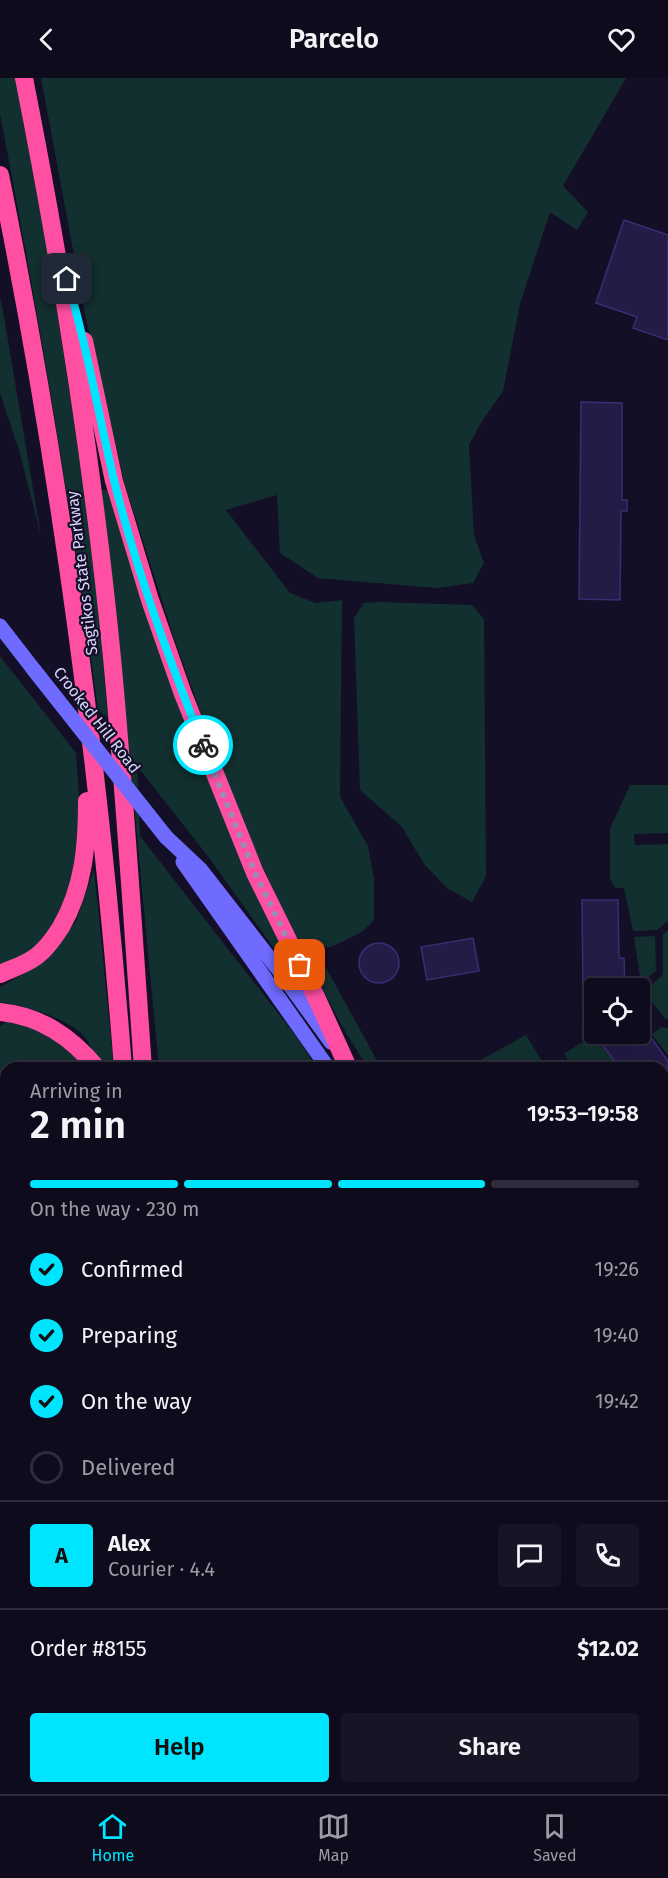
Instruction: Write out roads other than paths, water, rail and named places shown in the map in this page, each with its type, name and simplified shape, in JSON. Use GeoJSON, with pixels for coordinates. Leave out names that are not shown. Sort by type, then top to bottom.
{"type":"FeatureCollection","features":[{"type":"Feature","properties":{"kind":"highway","name":"Sagtikos State Parkway"},"geometry":{"type":"LineString","coordinates":[[24,78],[75,358],[98,532],[112,659],[143,1062]]}},
{"type":"Feature","properties":{"kind":"highway","name":"Sagtikos State Parkway"},"geometry":{"type":"LineString","coordinates":[[0,175],[57,495],[87,715],[114,955],[123,1062]]}},
{"type":"Feature","properties":{"kind":"highway"},"geometry":{"type":"LineString","coordinates":[[0,187],[7,209]]}},
{"type":"Feature","properties":{"kind":"highway"},"geometry":{"type":"LineString","coordinates":[[54,235],[80,324],[114,482],[165,644],[204,749],[255,873],[317,999],[340,1062]]}},
{"type":"Feature","properties":{"kind":"highway"},"geometry":{"type":"LineString","coordinates":[[0,974],[34,958],[53,939],[78,891],[87,832],[87,715]]}},
{"type":"Feature","properties":{"kind":"highway"},"geometry":{"type":"LineString","coordinates":[[0,1012],[16,1013],[39,1021],[63,1034],[92,1062]]}},
{"type":"Feature","properties":{"kind":"main road","name":"Crooked Hill Road"},"geometry":{"type":"LineString","coordinates":[[0,626],[166,837],[207,899],[338,1062]]}}]}
